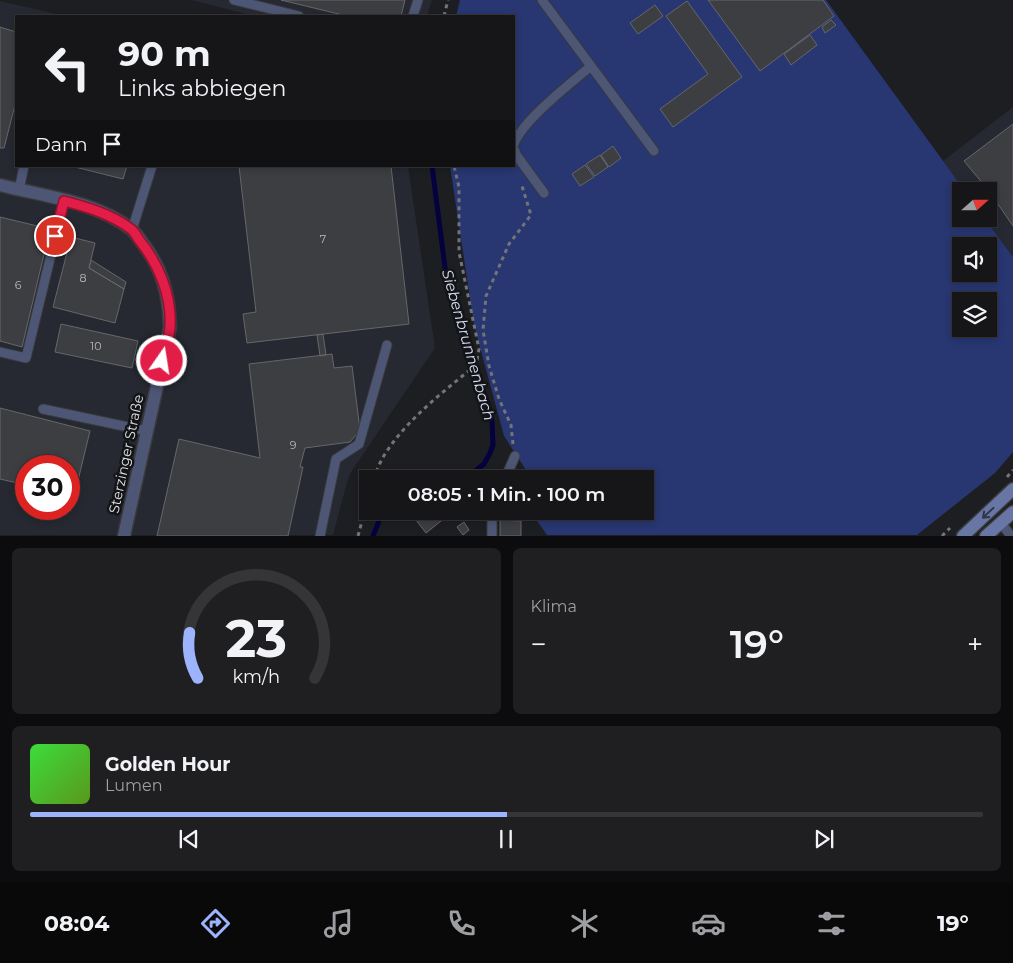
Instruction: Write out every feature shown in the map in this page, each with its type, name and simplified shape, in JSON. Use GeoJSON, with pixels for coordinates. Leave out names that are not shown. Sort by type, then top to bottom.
{"type":"FeatureCollection","features":[{"type":"Feature","properties":{"kind":"main road"},"geometry":{"type":"LineString","coordinates":[[963,536],[1013,489]]}},
{"type":"Feature","properties":{"kind":"main road"},"geometry":{"type":"LineString","coordinates":[[986,536],[1013,512]]}},
{"type":"Feature","properties":{"kind":"street","name":"Sterzinger Straße"},"geometry":{"type":"LineString","coordinates":[[0,185],[87,207],[132,230],[148,250],[165,287],[169,306],[170,327],[124,536]]}},
{"type":"Feature","properties":{"kind":"lane"},"geometry":{"type":"LineString","coordinates":[[234,0],[295,15]]}},
{"type":"Feature","properties":{"kind":"lane"},"geometry":{"type":"LineString","coordinates":[[413,15],[418,0]]}},
{"type":"Feature","properties":{"kind":"lane"},"geometry":{"type":"LineString","coordinates":[[542,0],[654,151]]}},
{"type":"Feature","properties":{"kind":"lane"},"geometry":{"type":"LineString","coordinates":[[515,142],[534,117],[591,66]]}},
{"type":"Feature","properties":{"kind":"lane"},"geometry":{"type":"LineString","coordinates":[[515,151],[544,193]]}},
{"type":"Feature","properties":{"kind":"lane"},"geometry":{"type":"LineString","coordinates":[[19,190],[24,167]]}},
{"type":"Feature","properties":{"kind":"lane"},"geometry":{"type":"LineString","coordinates":[[132,230],[152,167]]}},
{"type":"Feature","properties":{"kind":"lane"},"geometry":{"type":"LineString","coordinates":[[0,352],[26,358],[64,201]]}},
{"type":"Feature","properties":{"kind":"lane"},"geometry":{"type":"LineString","coordinates":[[320,536],[336,459],[359,444],[387,345]]}},
{"type":"Feature","properties":{"kind":"lane"},"geometry":{"type":"LineString","coordinates":[[43,409],[147,431]]}},
{"type":"Feature","properties":{"kind":"lane"},"geometry":{"type":"LineString","coordinates":[[509,470],[515,456]]}},
{"type":"Feature","properties":{"kind":"lane"},"geometry":{"type":"LineString","coordinates":[[492,520],[492,536]]}},
{"type":"Feature","properties":{"kind":"lane"},"geometry":{"type":"LineString","coordinates":[[1001,523],[1011,536]]}},
{"type":"Feature","properties":{"kind":"path"},"geometry":{"type":"LineString","coordinates":[[444,15],[448,0]]}},
{"type":"Feature","properties":{"kind":"path"},"geometry":{"type":"LineString","coordinates":[[515,456],[511,425],[498,399],[488,366],[484,330],[486,296],[509,244],[531,215],[517,169],[524,165]]}},
{"type":"Feature","properties":{"kind":"path"},"geometry":{"type":"LineString","coordinates":[[377,470],[386,452],[402,432],[424,409],[472,368],[477,360],[479,349],[460,252],[459,186],[454,167]]}},
{"type":"Feature","properties":{"kind":"path"},"geometry":{"type":"LineString","coordinates":[[358,536],[362,520]]}},
{"type":"Feature","properties":{"kind":"shaded area"},"geometry":{"type":"Polygon","coordinates":[[[191,0],[432,0],[427,15],[250,15],[191,0]]]}},
{"type":"Feature","properties":{"kind":"shaded area"},"geometry":{"type":"Polygon","coordinates":[[[460,0],[826,0],[958,182],[952,182],[952,228],[992,228],[1013,257],[1013,452],[995,473],[917,535],[547,535],[536,520],[654,520],[654,470],[526,470],[504,436],[474,325],[450,167],[515,167],[515,15],[456,15],[460,0]]]}},
{"type":"Feature","properties":{"kind":"shaded area"},"geometry":{"type":"Polygon","coordinates":[[[0,1],[61,15],[15,15],[15,167],[408,167],[435,348],[349,475],[333,535],[0,535],[0,1]]]}},
{"type":"Feature","properties":{"kind":"shaded area"},"geometry":{"type":"Polygon","coordinates":[[[1013,107],[1013,257],[992,228],[998,228],[998,182],[958,182],[943,161],[1013,107]]]}},
{"type":"Feature","properties":{"kind":"building"},"geometry":{"type":"Polygon","coordinates":[[[281,0],[405,0],[401,15],[343,15],[281,0]]]}},
{"type":"Feature","properties":{"kind":"building"},"geometry":{"type":"Polygon","coordinates":[[[708,0],[823,0],[834,16],[760,71],[708,0]]]}},
{"type":"Feature","properties":{"kind":"building"},"geometry":{"type":"Polygon","coordinates":[[[687,1],[742,77],[673,127],[660,109],[708,74],[666,16],[687,1]]]}},
{"type":"Feature","properties":{"kind":"building"},"geometry":{"type":"Polygon","coordinates":[[[655,5],[663,16],[638,34],[630,23],[655,5]]]}},
{"type":"Feature","properties":{"kind":"building"},"geometry":{"type":"Polygon","coordinates":[[[831,20],[836,25],[825,33],[822,27],[831,20]]]}},
{"type":"Feature","properties":{"kind":"building"},"geometry":{"type":"Polygon","coordinates":[[[0,27],[15,32],[15,105],[4,148],[0,148],[0,27]]]}},
{"type":"Feature","properties":{"kind":"building"},"geometry":{"type":"Polygon","coordinates":[[[810,35],[817,45],[791,65],[784,54],[810,35]]]}},
{"type":"Feature","properties":{"kind":"building"},"geometry":{"type":"Polygon","coordinates":[[[1013,124],[1013,226],[998,204],[998,182],[982,182],[964,161],[1013,124]]]}},
{"type":"Feature","properties":{"kind":"building"},"geometry":{"type":"Polygon","coordinates":[[[613,146],[621,158],[609,167],[601,155],[613,146]]]}},
{"type":"Feature","properties":{"kind":"building"},"geometry":{"type":"Polygon","coordinates":[[[600,155],[608,167],[595,176],[586,164],[600,155]]]}},
{"type":"Feature","properties":{"kind":"building"},"geometry":{"type":"Polygon","coordinates":[[[585,165],[594,177],[580,186],[572,174],[585,165]]]}},
{"type":"Feature","properties":{"kind":"building"},"geometry":{"type":"Polygon","coordinates":[[[75,167],[127,167],[123,179],[75,167]]]}},
{"type":"Feature","properties":{"kind":"building"},"geometry":{"type":"Polygon","coordinates":[[[239,167],[391,167],[409,324],[247,343],[243,314],[256,312],[239,167]]]}},
{"type":"Feature","properties":{"kind":"building"},"geometry":{"type":"Polygon","coordinates":[[[0,217],[50,229],[22,347],[0,341],[0,217]]]}},
{"type":"Feature","properties":{"kind":"building"},"geometry":{"type":"Polygon","coordinates":[[[71,237],[95,243],[89,268],[124,289],[115,323],[53,307],[71,237]]]}},
{"type":"Feature","properties":{"kind":"building"},"geometry":{"type":"Polygon","coordinates":[[[91,260],[126,282],[124,289],[89,268],[91,260]]]}},
{"type":"Feature","properties":{"kind":"building"},"geometry":{"type":"Polygon","coordinates":[[[61,324],[138,341],[132,368],[55,352],[61,324]]]}},
{"type":"Feature","properties":{"kind":"building"},"geometry":{"type":"Polygon","coordinates":[[[323,334],[326,355],[320,356],[317,335],[323,334]]]}},
{"type":"Feature","properties":{"kind":"building"},"geometry":{"type":"Polygon","coordinates":[[[332,354],[334,368],[352,366],[360,430],[350,442],[305,448],[300,467],[303,467],[288,536],[157,536],[179,439],[260,458],[249,364],[332,354]]]}},
{"type":"Feature","properties":{"kind":"building"},"geometry":{"type":"Polygon","coordinates":[[[0,408],[90,431],[80,472],[80,455],[15,455],[15,482],[0,479],[0,408]]]}},
{"type":"Feature","properties":{"kind":"building"},"geometry":{"type":"Polygon","coordinates":[[[416,520],[442,520],[426,533],[416,520]]]}},
{"type":"Feature","properties":{"kind":"building"},"geometry":{"type":"Polygon","coordinates":[[[500,520],[521,521],[521,536],[500,536],[500,520]]]}},
{"type":"Feature","properties":{"kind":"building"},"geometry":{"type":"Polygon","coordinates":[[[464,522],[469,530],[463,535],[457,527],[464,522]]]}},
{"type":"Feature","properties":{"kind":"waterway","name":"Siebenbrunnenbach"},"geometry":{"type":"LineString","coordinates":[[432,167],[447,283],[492,420],[493,445],[484,464],[476,470]]}},
{"type":"Feature","properties":{"kind":"waterway","name":"Siebenbrunnenbach"},"geometry":{"type":"LineString","coordinates":[[373,536],[379,520]]}},
{"type":"Feature","properties":{"kind":"route"},"geometry":{"type":"LineString","coordinates":[[55,236],[64,201],[87,207],[132,230],[148,250],[165,287],[169,306],[170,327],[162,361]]}}]}
